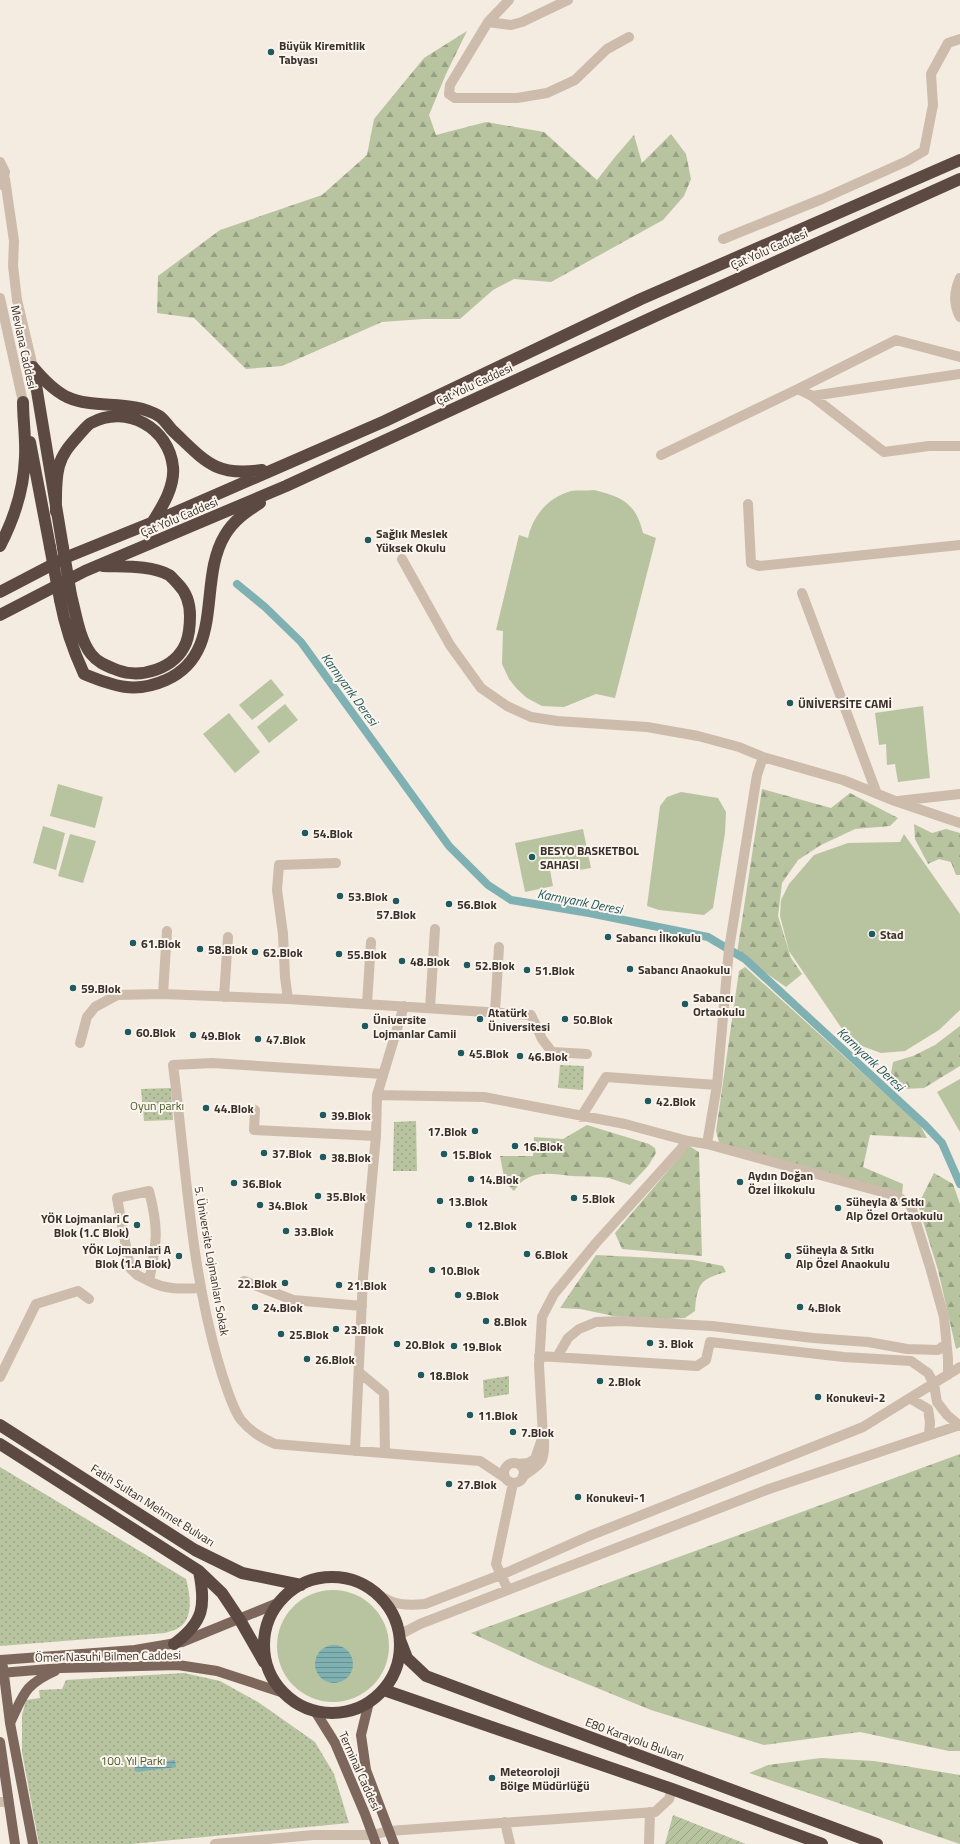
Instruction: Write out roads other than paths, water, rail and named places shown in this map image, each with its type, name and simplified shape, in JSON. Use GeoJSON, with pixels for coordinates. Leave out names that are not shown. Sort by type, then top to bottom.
{"type":"FeatureCollection","features":[{"type":"Feature","properties":{"kind":"highway","name":"Çat Yolu Caddesi"},"geometry":{"type":"LineString","coordinates":[[0,592],[67,557],[151,523],[385,421],[641,299],[960,160]]}},
{"type":"Feature","properties":{"kind":"highway","name":"Çat Yolu Caddesi"},"geometry":{"type":"LineString","coordinates":[[0,616],[85,571],[286,486],[664,312],[960,179]]}},
{"type":"Feature","properties":{"kind":"highway"},"geometry":{"type":"LineString","coordinates":[[33,368],[52,388],[68,397],[80,401],[125,406],[145,410],[160,416],[195,454],[207,463],[225,471],[247,472],[279,467]]}},
{"type":"Feature","properties":{"kind":"highway"},"geometry":{"type":"LineString","coordinates":[[33,368],[56,512],[77,623],[85,644],[101,664],[126,673],[152,672],[173,660],[186,644],[190,626],[190,606],[184,590],[169,576],[141,567],[98,566]]}},
{"type":"Feature","properties":{"kind":"highway"},"geometry":{"type":"LineString","coordinates":[[23,402],[64,623],[71,646],[84,674],[103,682],[131,688],[149,686],[178,675],[198,652],[210,608],[216,557],[224,536],[237,519],[286,486]]}},
{"type":"Feature","properties":{"kind":"highway"},"geometry":{"type":"LineString","coordinates":[[0,546],[5,536],[21,488],[25,457],[23,402]]}},
{"type":"Feature","properties":{"kind":"highway"},"geometry":{"type":"LineString","coordinates":[[56,512],[56,487],[59,466],[68,446],[91,423],[110,417],[126,416],[151,426],[168,447],[174,468],[166,503],[151,523]]}},
{"type":"Feature","properties":{"kind":"highway","name":"Fatih Sultan Mehmet Bulvarı"},"geometry":{"type":"LineString","coordinates":[[0,1426],[195,1550],[242,1574],[301,1585]]}},
{"type":"Feature","properties":{"kind":"highway"},"geometry":{"type":"LineString","coordinates":[[0,1444],[199,1571],[222,1593],[240,1620],[270,1673],[284,1694],[298,1704],[315,1711],[334,1713],[352,1710],[370,1702],[384,1690],[396,1669],[399,1658],[400,1638],[397,1623],[389,1608],[378,1594],[360,1583],[341,1578],[320,1578],[301,1585],[278,1603],[269,1619],[264,1637],[265,1656],[270,1673]]}},
{"type":"Feature","properties":{"kind":"highway"},"geometry":{"type":"LineString","coordinates":[[174,1644],[193,1628],[199,1618],[203,1602],[203,1589],[199,1571]]}},
{"type":"Feature","properties":{"kind":"highway","name":"E80 Karayolu Bulvarı"},"geometry":{"type":"LineString","coordinates":[[400,1638],[407,1658],[426,1676],[877,1844]]}},
{"type":"Feature","properties":{"kind":"highway"},"geometry":{"type":"LineString","coordinates":[[384,1690],[822,1844]]}},
{"type":"Feature","properties":{"kind":"main road","name":"Ömer Nasuhi Bilmen Caddesi"},"geometry":{"type":"LineString","coordinates":[[1,1659],[135,1650],[174,1644],[240,1620],[278,1603]]}},
{"type":"Feature","properties":{"kind":"main road"},"geometry":{"type":"LineString","coordinates":[[1,1659],[10,1723],[33,1844]]}},
{"type":"Feature","properties":{"kind":"main road","name":"Ömer Nasuhi Bilmen Caddesi"},"geometry":{"type":"LineString","coordinates":[[2,1673],[61,1668],[178,1666],[217,1671],[284,1694]]}},
{"type":"Feature","properties":{"kind":"main road"},"geometry":{"type":"LineString","coordinates":[[10,1723],[25,1691],[37,1679],[61,1668]]}},
{"type":"Feature","properties":{"kind":"main road","name":"Terminal Caddesi"},"geometry":{"type":"LineString","coordinates":[[370,1702],[361,1735],[365,1764],[394,1844]]}},
{"type":"Feature","properties":{"kind":"main road","name":"Terminal Caddesi"},"geometry":{"type":"LineString","coordinates":[[315,1711],[334,1743],[365,1814],[374,1840]]}},
{"type":"Feature","properties":{"kind":"main road"},"geometry":{"type":"LineString","coordinates":[[0,1742],[4,1802],[15,1844]]}},
{"type":"Feature","properties":{"kind":"street"},"geometry":{"type":"LineString","coordinates":[[509,0],[488,22],[450,85],[449,94],[455,98],[518,98],[547,93],[575,80],[607,50],[629,37]]}},
{"type":"Feature","properties":{"kind":"street"},"geometry":{"type":"LineString","coordinates":[[488,22],[511,25],[522,22],[568,0]]}},
{"type":"Feature","properties":{"kind":"street"},"geometry":{"type":"LineString","coordinates":[[723,239],[822,199],[907,161],[924,151],[933,105],[931,74],[948,43],[960,40]]}},
{"type":"Feature","properties":{"kind":"street","name":"Mevlana Caddesi"},"geometry":{"type":"LineString","coordinates":[[0,162],[5,172],[2,183],[14,241],[12,266],[17,300],[33,368]]}},
{"type":"Feature","properties":{"kind":"street"},"geometry":{"type":"LineString","coordinates":[[960,278],[955,289],[956,308],[960,317]]}},
{"type":"Feature","properties":{"kind":"street","name":"Mevlana Caddesi"},"geometry":{"type":"LineString","coordinates":[[0,298],[23,402]]}},
{"type":"Feature","properties":{"kind":"street"},"geometry":{"type":"LineString","coordinates":[[661,455],[896,340],[960,357]]}},
{"type":"Feature","properties":{"kind":"street"},"geometry":{"type":"LineString","coordinates":[[812,396],[960,374]]}},
{"type":"Feature","properties":{"kind":"street"},"geometry":{"type":"LineString","coordinates":[[798,389],[812,396],[884,452],[929,446],[960,446]]}},
{"type":"Feature","properties":{"kind":"street"},"geometry":{"type":"LineString","coordinates":[[748,504],[751,563],[759,566],[960,545]]}},
{"type":"Feature","properties":{"kind":"street"},"geometry":{"type":"LineString","coordinates":[[402,559],[450,646],[481,688],[507,706],[531,717],[557,721],[647,727],[698,736],[763,757],[843,780],[895,801],[960,823]]}},
{"type":"Feature","properties":{"kind":"street"},"geometry":{"type":"LineString","coordinates":[[802,593],[877,794]]}},
{"type":"Feature","properties":{"kind":"street"},"geometry":{"type":"LineString","coordinates":[[707,1144],[717,1085],[730,937],[757,776],[763,757]]}},
{"type":"Feature","properties":{"kind":"street"},"geometry":{"type":"LineString","coordinates":[[895,801],[960,794]]}},
{"type":"Feature","properties":{"kind":"street"},"geometry":{"type":"LineString","coordinates":[[288,999],[278,890],[279,865],[336,863]]}},
{"type":"Feature","properties":{"kind":"street"},"geometry":{"type":"LineString","coordinates":[[430,1008],[435,929]]}},
{"type":"Feature","properties":{"kind":"street"},"geometry":{"type":"LineString","coordinates":[[163,994],[167,931]]}},
{"type":"Feature","properties":{"kind":"street"},"geometry":{"type":"LineString","coordinates":[[224,997],[228,937]]}},
{"type":"Feature","properties":{"kind":"street"},"geometry":{"type":"LineString","coordinates":[[367,1004],[371,942]]}},
{"type":"Feature","properties":{"kind":"street"},"geometry":{"type":"LineString","coordinates":[[495,1012],[499,948]]}},
{"type":"Feature","properties":{"kind":"street"},"geometry":{"type":"LineString","coordinates":[[80,1043],[88,1016],[95,1007],[108,999],[117,995],[163,994],[288,999],[531,1015],[542,1039],[552,1052],[587,1054]]}},
{"type":"Feature","properties":{"kind":"street"},"geometry":{"type":"LineString","coordinates":[[356,1451],[364,1261],[376,1136],[378,1095],[404,1006]]}},
{"type":"Feature","properties":{"kind":"street","name":"5. Üniversite Lojmanları Sokak"},"geometry":{"type":"LineString","coordinates":[[383,1074],[212,1063],[173,1065],[186,1186],[201,1288],[208,1325],[224,1380],[240,1419],[258,1436],[275,1444],[480,1461],[508,1480]]}},
{"type":"Feature","properties":{"kind":"street"},"geometry":{"type":"LineString","coordinates":[[581,1117],[606,1077],[717,1085]]}},
{"type":"Feature","properties":{"kind":"street"},"geometry":{"type":"LineString","coordinates":[[378,1095],[484,1097],[581,1117],[625,1124],[688,1141],[707,1144],[897,1196],[912,1206],[944,1317],[948,1375]]}},
{"type":"Feature","properties":{"kind":"street"},"geometry":{"type":"LineString","coordinates":[[255,1110],[254,1130],[376,1136]]}},
{"type":"Feature","properties":{"kind":"street"},"geometry":{"type":"LineString","coordinates":[[508,1480],[519,1482],[523,1476],[541,1464],[545,1455],[540,1356],[542,1317],[554,1294],[596,1243],[688,1141]]}},
{"type":"Feature","properties":{"kind":"street"},"geometry":{"type":"LineString","coordinates":[[149,1280],[157,1233],[156,1218],[149,1191],[118,1198],[130,1268],[137,1275],[159,1286],[172,1289],[201,1288]]}},
{"type":"Feature","properties":{"kind":"street"},"geometry":{"type":"LineString","coordinates":[[244,1281],[293,1300],[362,1306]]}},
{"type":"Feature","properties":{"kind":"street"},"geometry":{"type":"LineString","coordinates":[[0,1377],[36,1304],[78,1291],[89,1298]]}},
{"type":"Feature","properties":{"kind":"street"},"geometry":{"type":"LineString","coordinates":[[557,1358],[568,1338],[579,1329],[596,1322],[622,1321],[712,1326],[813,1338],[868,1342],[907,1349],[938,1350],[946,1344]]}},
{"type":"Feature","properties":{"kind":"street"},"geometry":{"type":"LineString","coordinates":[[540,1356],[697,1366],[706,1360],[712,1326]]}},
{"type":"Feature","properties":{"kind":"street"},"geometry":{"type":"LineString","coordinates":[[710,1342],[844,1357],[911,1361],[928,1373],[934,1384],[937,1402],[947,1415],[960,1426]]}},
{"type":"Feature","properties":{"kind":"street"},"geometry":{"type":"LineString","coordinates":[[378,1594],[389,1602],[411,1605],[425,1604],[602,1531],[863,1427],[911,1399],[960,1366]]}},
{"type":"Feature","properties":{"kind":"street"},"geometry":{"type":"LineString","coordinates":[[360,1373],[384,1392],[385,1452]]}},
{"type":"Feature","properties":{"kind":"street"},"geometry":{"type":"LineString","coordinates":[[911,1399],[928,1409],[930,1422],[929,1435]]}},
{"type":"Feature","properties":{"kind":"street"},"geometry":{"type":"LineString","coordinates":[[400,1638],[424,1623],[769,1490],[929,1435],[960,1426]]}},
{"type":"Feature","properties":{"kind":"street"},"geometry":{"type":"LineString","coordinates":[[508,1590],[496,1564],[508,1480],[504,1471],[507,1466],[512,1463],[528,1463],[535,1459],[543,1436]]}},
{"type":"Feature","properties":{"kind":"street"},"geometry":{"type":"LineString","coordinates":[[518,1464],[523,1469],[523,1476]]}},
{"type":"Feature","properties":{"kind":"street"},"geometry":{"type":"LineString","coordinates":[[215,1844],[314,1840],[374,1840],[389,1831],[654,1812],[669,1799],[672,1790]]}},
{"type":"Feature","properties":{"kind":"street"},"geometry":{"type":"LineString","coordinates":[[649,1844],[650,1812]]}},
{"type":"Feature","properties":{"kind":"street"},"geometry":{"type":"LineString","coordinates":[[506,1822],[510,1844]]}},
{"type":"Feature","properties":{"kind":"water"},"geometry":{"type":"Polygon","coordinates":[[[334,1645],[344,1648],[350,1654],[353,1664],[350,1674],[344,1680],[334,1683],[324,1680],[318,1674],[315,1664],[318,1654],[324,1648],[334,1645]]]}},
{"type":"Feature","properties":{"kind":"water"},"geometry":{"type":"Polygon","coordinates":[[[175,1760],[176,1767],[137,1772],[134,1770],[136,1765],[175,1760]]]}},
{"type":"Feature","properties":{"kind":"waterway","name":"Karnıyarık Deresi"},"geometry":{"type":"LineString","coordinates":[[237,584],[265,607],[301,642],[449,846],[488,885],[511,900],[589,913],[708,937],[745,959],[925,1125],[942,1143],[960,1184]]}},
{"type":"Feature","properties":{"kind":"place","name":"Büyük Kiremitlik Tabyası"},"geometry":{"type":"Point","coordinates":[271,52]}},
{"type":"Feature","properties":{"kind":"place","name":"Sağlık Meslek Yüksek Okulu"},"geometry":{"type":"Point","coordinates":[368,540]}},
{"type":"Feature","properties":{"kind":"place","name":"ÜNİVERSİTE CAMİ"},"geometry":{"type":"Point","coordinates":[790,703]}},
{"type":"Feature","properties":{"kind":"place","name":"54.Blok"},"geometry":{"type":"Point","coordinates":[305,833]}},
{"type":"Feature","properties":{"kind":"place","name":"BESYO BASKETBOL SAHASI"},"geometry":{"type":"Point","coordinates":[532,857]}},
{"type":"Feature","properties":{"kind":"place","name":"53.Blok"},"geometry":{"type":"Point","coordinates":[340,896]}},
{"type":"Feature","properties":{"kind":"place","name":"57.Blok"},"geometry":{"type":"Point","coordinates":[396,901]}},
{"type":"Feature","properties":{"kind":"place","name":"56.Blok"},"geometry":{"type":"Point","coordinates":[449,904]}},
{"type":"Feature","properties":{"kind":"place","name":"Stad"},"geometry":{"type":"Point","coordinates":[872,934]}},
{"type":"Feature","properties":{"kind":"place","name":"Sabancı İlkokulu"},"geometry":{"type":"Point","coordinates":[608,937]}},
{"type":"Feature","properties":{"kind":"place","name":"61.Blok"},"geometry":{"type":"Point","coordinates":[133,943]}},
{"type":"Feature","properties":{"kind":"place","name":"58.Blok"},"geometry":{"type":"Point","coordinates":[200,949]}},
{"type":"Feature","properties":{"kind":"place","name":"62.Blok"},"geometry":{"type":"Point","coordinates":[255,952]}},
{"type":"Feature","properties":{"kind":"place","name":"55.Blok"},"geometry":{"type":"Point","coordinates":[339,954]}},
{"type":"Feature","properties":{"kind":"place","name":"48.Blok"},"geometry":{"type":"Point","coordinates":[402,961]}},
{"type":"Feature","properties":{"kind":"place","name":"52.Blok"},"geometry":{"type":"Point","coordinates":[467,965]}},
{"type":"Feature","properties":{"kind":"place","name":"Sabancı Anaokulu"},"geometry":{"type":"Point","coordinates":[630,969]}},
{"type":"Feature","properties":{"kind":"place","name":"51.Blok"},"geometry":{"type":"Point","coordinates":[527,970]}},
{"type":"Feature","properties":{"kind":"place","name":"59.Blok"},"geometry":{"type":"Point","coordinates":[73,988]}},
{"type":"Feature","properties":{"kind":"place","name":"Sabancı Ortaokulu"},"geometry":{"type":"Point","coordinates":[685,1004]}},
{"type":"Feature","properties":{"kind":"place","name":"Atatürk Üniversitesi"},"geometry":{"type":"Point","coordinates":[480,1019]}},
{"type":"Feature","properties":{"kind":"place","name":"50.Blok"},"geometry":{"type":"Point","coordinates":[565,1019]}},
{"type":"Feature","properties":{"kind":"place","name":"Üniversite Lojmanlar Camii"},"geometry":{"type":"Point","coordinates":[365,1026]}},
{"type":"Feature","properties":{"kind":"place","name":"60.Blok"},"geometry":{"type":"Point","coordinates":[128,1032]}},
{"type":"Feature","properties":{"kind":"place","name":"49.Blok"},"geometry":{"type":"Point","coordinates":[193,1035]}},
{"type":"Feature","properties":{"kind":"place","name":"47.Blok"},"geometry":{"type":"Point","coordinates":[258,1039]}},
{"type":"Feature","properties":{"kind":"place","name":"45.Blok"},"geometry":{"type":"Point","coordinates":[461,1053]}},
{"type":"Feature","properties":{"kind":"place","name":"46.Blok"},"geometry":{"type":"Point","coordinates":[520,1056]}},
{"type":"Feature","properties":{"kind":"place","name":"42.Blok"},"geometry":{"type":"Point","coordinates":[648,1101]}},
{"type":"Feature","properties":{"kind":"place","name":"44.Blok"},"geometry":{"type":"Point","coordinates":[206,1108]}},
{"type":"Feature","properties":{"kind":"place","name":"39.Blok"},"geometry":{"type":"Point","coordinates":[323,1115]}},
{"type":"Feature","properties":{"kind":"place","name":"17.Blok"},"geometry":{"type":"Point","coordinates":[475,1131]}},
{"type":"Feature","properties":{"kind":"place","name":"16.Blok"},"geometry":{"type":"Point","coordinates":[515,1146]}},
{"type":"Feature","properties":{"kind":"place","name":"37.Blok"},"geometry":{"type":"Point","coordinates":[264,1153]}},
{"type":"Feature","properties":{"kind":"place","name":"15.Blok"},"geometry":{"type":"Point","coordinates":[444,1154]}},
{"type":"Feature","properties":{"kind":"place","name":"38.Blok"},"geometry":{"type":"Point","coordinates":[323,1157]}},
{"type":"Feature","properties":{"kind":"place","name":"14.Blok"},"geometry":{"type":"Point","coordinates":[471,1179]}},
{"type":"Feature","properties":{"kind":"place","name":"Aydın Doğan Özel İlkokulu"},"geometry":{"type":"Point","coordinates":[740,1182]}},
{"type":"Feature","properties":{"kind":"place","name":"36.Blok"},"geometry":{"type":"Point","coordinates":[234,1183]}},
{"type":"Feature","properties":{"kind":"place","name":"35.Blok"},"geometry":{"type":"Point","coordinates":[318,1196]}},
{"type":"Feature","properties":{"kind":"place","name":"5.Blok"},"geometry":{"type":"Point","coordinates":[574,1198]}},
{"type":"Feature","properties":{"kind":"place","name":"13.Blok"},"geometry":{"type":"Point","coordinates":[440,1201]}},
{"type":"Feature","properties":{"kind":"place","name":"34.Blok"},"geometry":{"type":"Point","coordinates":[260,1205]}},
{"type":"Feature","properties":{"kind":"place","name":"Süheyla & Sıtkı Alp Özel Ortaokulu"},"geometry":{"type":"Point","coordinates":[838,1208]}},
{"type":"Feature","properties":{"kind":"place","name":"YÖK Lojmanlari C Blok (1.C Blok)"},"geometry":{"type":"Point","coordinates":[137,1225]}},
{"type":"Feature","properties":{"kind":"place","name":"12.Blok"},"geometry":{"type":"Point","coordinates":[469,1225]}},
{"type":"Feature","properties":{"kind":"place","name":"33.Blok"},"geometry":{"type":"Point","coordinates":[286,1231]}},
{"type":"Feature","properties":{"kind":"place","name":"6.Blok"},"geometry":{"type":"Point","coordinates":[527,1254]}},
{"type":"Feature","properties":{"kind":"place","name":"YÖK Lojmanlari A Blok (1.A Blok)"},"geometry":{"type":"Point","coordinates":[179,1256]}},
{"type":"Feature","properties":{"kind":"place","name":"Süheyla & Sıtkı Alp Özel Anaokulu"},"geometry":{"type":"Point","coordinates":[788,1256]}},
{"type":"Feature","properties":{"kind":"place","name":"10.Blok"},"geometry":{"type":"Point","coordinates":[432,1270]}},
{"type":"Feature","properties":{"kind":"place","name":"22.Blok"},"geometry":{"type":"Point","coordinates":[285,1283]}},
{"type":"Feature","properties":{"kind":"place","name":"21.Blok"},"geometry":{"type":"Point","coordinates":[339,1285]}},
{"type":"Feature","properties":{"kind":"place","name":"9.Blok"},"geometry":{"type":"Point","coordinates":[458,1295]}},
{"type":"Feature","properties":{"kind":"place","name":"24.Blok"},"geometry":{"type":"Point","coordinates":[255,1307]}},
{"type":"Feature","properties":{"kind":"place","name":"4.Blok"},"geometry":{"type":"Point","coordinates":[800,1307]}},
{"type":"Feature","properties":{"kind":"place","name":"8.Blok"},"geometry":{"type":"Point","coordinates":[486,1321]}},
{"type":"Feature","properties":{"kind":"place","name":"23.Blok"},"geometry":{"type":"Point","coordinates":[336,1329]}},
{"type":"Feature","properties":{"kind":"place","name":"25.Blok"},"geometry":{"type":"Point","coordinates":[281,1334]}},
{"type":"Feature","properties":{"kind":"place","name":"3. Blok"},"geometry":{"type":"Point","coordinates":[650,1343]}},
{"type":"Feature","properties":{"kind":"place","name":"20.Blok"},"geometry":{"type":"Point","coordinates":[397,1344]}},
{"type":"Feature","properties":{"kind":"place","name":"19.Blok"},"geometry":{"type":"Point","coordinates":[454,1346]}},
{"type":"Feature","properties":{"kind":"place","name":"26.Blok"},"geometry":{"type":"Point","coordinates":[307,1359]}},
{"type":"Feature","properties":{"kind":"place","name":"18.Blok"},"geometry":{"type":"Point","coordinates":[421,1375]}},
{"type":"Feature","properties":{"kind":"place","name":"2.Blok"},"geometry":{"type":"Point","coordinates":[600,1381]}},
{"type":"Feature","properties":{"kind":"place","name":"Konukevi-2"},"geometry":{"type":"Point","coordinates":[818,1397]}},
{"type":"Feature","properties":{"kind":"place","name":"11.Blok"},"geometry":{"type":"Point","coordinates":[470,1415]}},
{"type":"Feature","properties":{"kind":"place","name":"7.Blok"},"geometry":{"type":"Point","coordinates":[513,1432]}},
{"type":"Feature","properties":{"kind":"place","name":"27.Blok"},"geometry":{"type":"Point","coordinates":[449,1484]}},
{"type":"Feature","properties":{"kind":"place","name":"Konukevi-1"},"geometry":{"type":"Point","coordinates":[578,1497]}},
{"type":"Feature","properties":{"kind":"place","name":"Meteoroloji Bölge Müdürlüğü"},"geometry":{"type":"Point","coordinates":[492,1778]}},
{"type":"Feature","properties":{"kind":"park label","name":"Oyun parkı"},"geometry":{"type":"Point","coordinates":[157,1105]}},
{"type":"Feature","properties":{"kind":"park label","name":"100. Yıl Parkı"},"geometry":{"type":"Point","coordinates":[133,1760]}}]}
